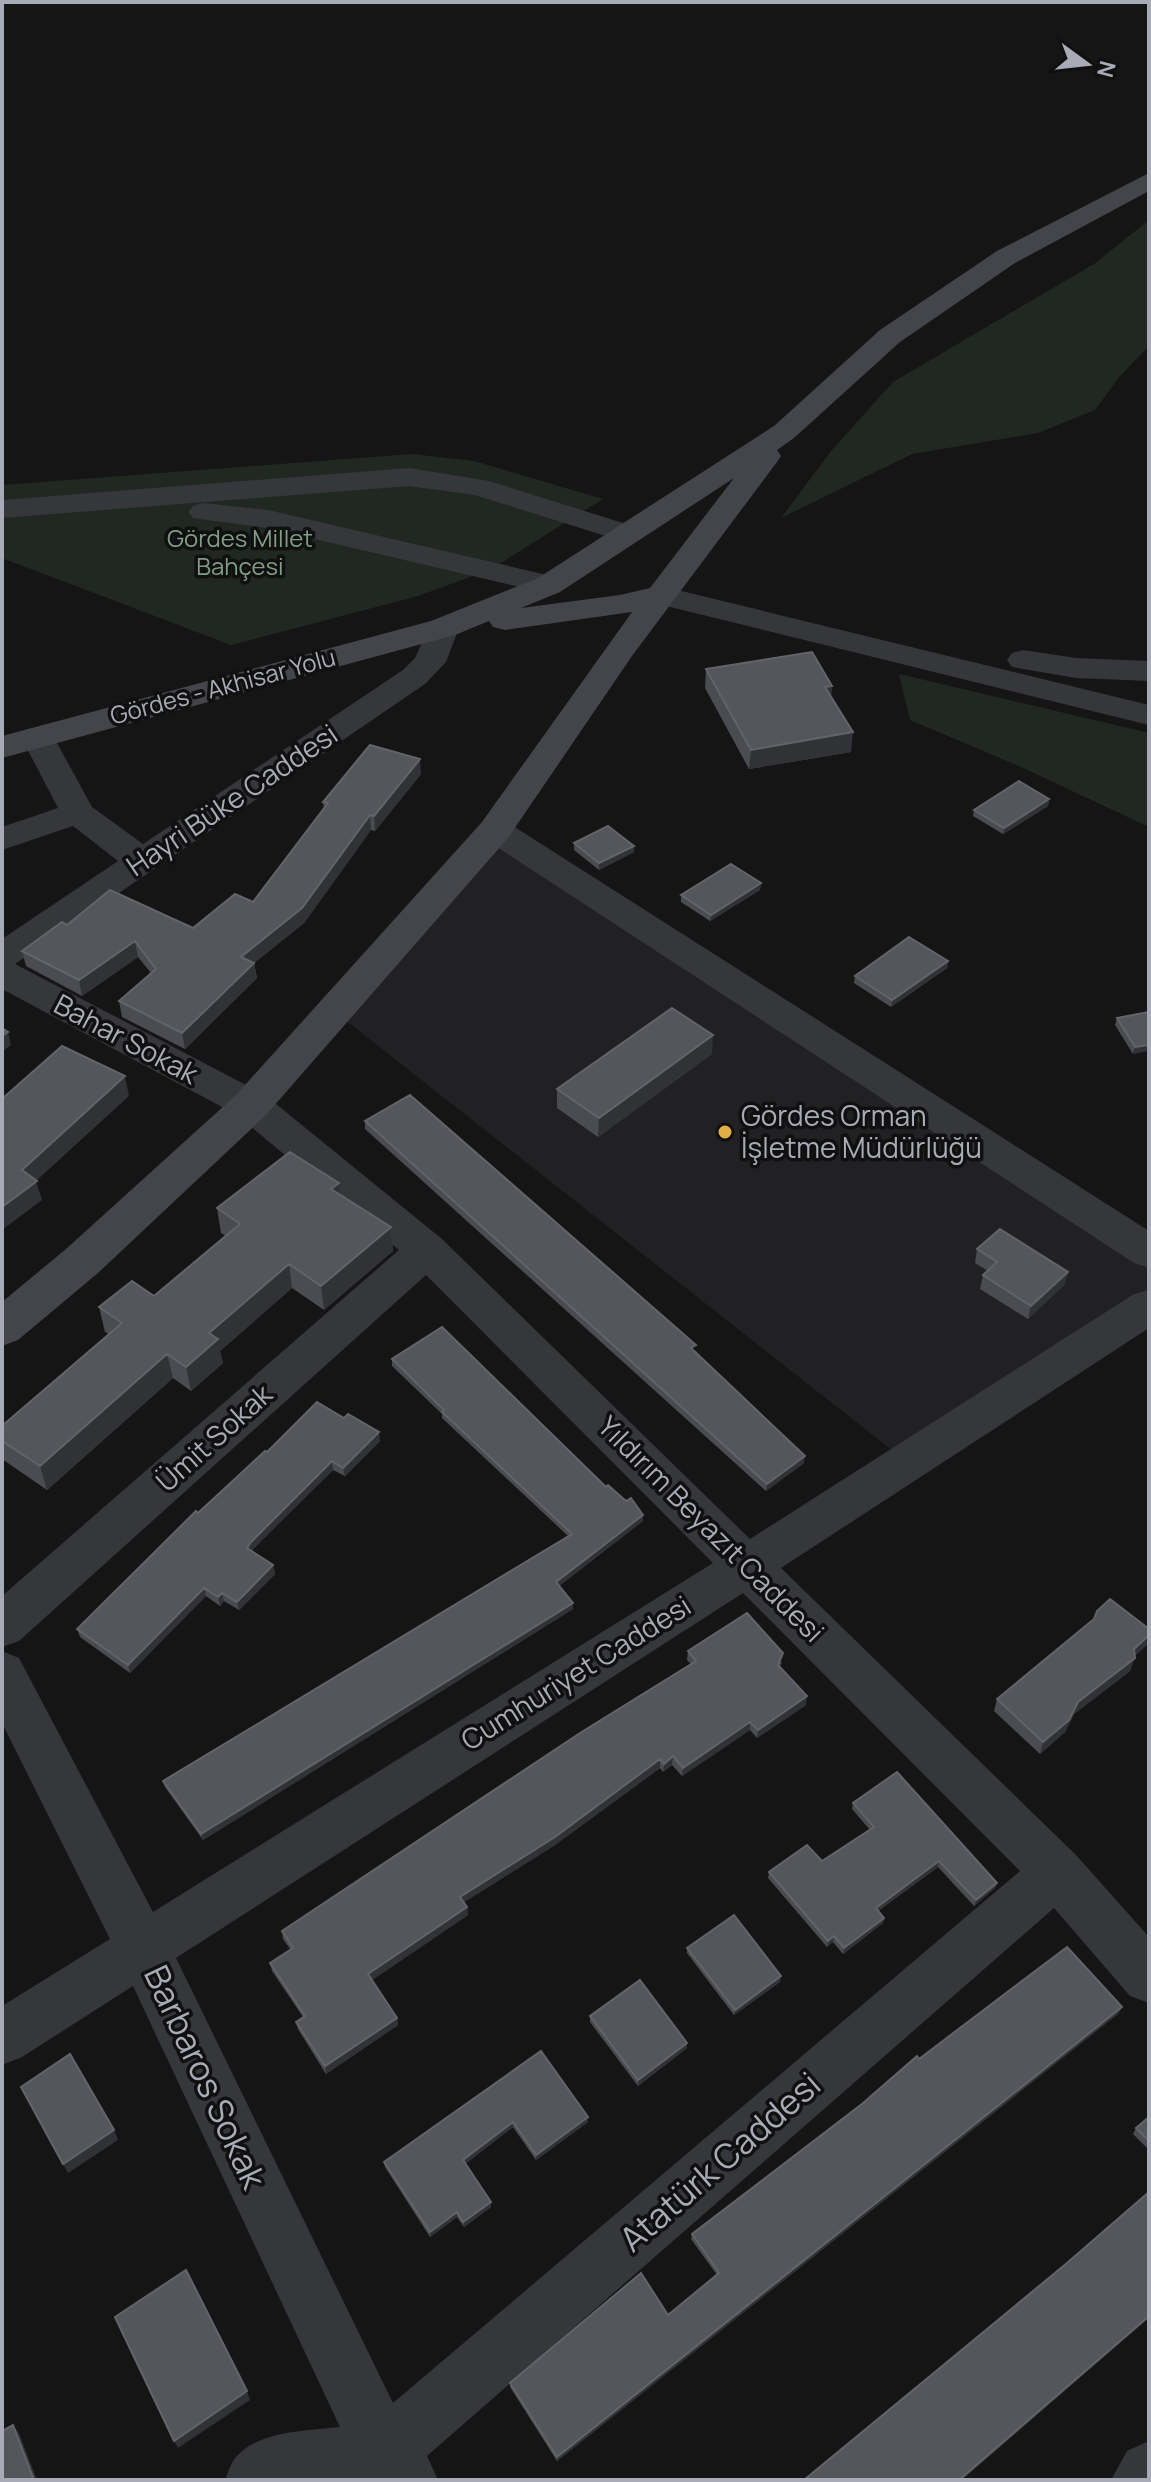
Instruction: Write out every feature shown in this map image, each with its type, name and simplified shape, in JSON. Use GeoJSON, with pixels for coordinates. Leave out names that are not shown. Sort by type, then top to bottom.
{"type":"FeatureCollection","features":[{"type":"Feature","properties":{"kind":"main road","name":"Gördes - Akhisar Yolu"},"geometry":{"type":"LineString","coordinates":[[2,747],[443,628],[549,585],[784,432],[890,336],[1006,257],[1149,181]]}},
{"type":"Feature","properties":{"kind":"main road","name":"Gördes - Akhisar Yolu"},"geometry":{"type":"LineString","coordinates":[[620,650],[784,432]]}},
{"type":"Feature","properties":{"kind":"main road"},"geometry":{"type":"LineString","coordinates":[[628,534],[649,529],[669,533],[676,539],[673,579]]}},
{"type":"Feature","properties":{"kind":"main road","name":"Gördes - Akhisar Yolu"},"geometry":{"type":"LineString","coordinates":[[443,628],[620,605],[673,579]]}},
{"type":"Feature","properties":{"kind":"main road","name":"Gördes - Akhisar Yolu"},"geometry":{"type":"LineString","coordinates":[[549,585],[543,595],[548,605],[602,614],[618,622],[623,635],[620,650]]}},
{"type":"Feature","properties":{"kind":"main road"},"geometry":{"type":"LineString","coordinates":[[2,1328],[82,1261],[251,1105],[495,830],[620,650]]}},
{"type":"Feature","properties":{"kind":"street"},"geometry":{"type":"LineString","coordinates":[[2,509],[385,478],[434,479],[479,487],[628,534]]}},
{"type":"Feature","properties":{"kind":"street"},"geometry":{"type":"LineString","coordinates":[[268,519],[256,512],[253,502],[264,493],[284,486]]}},
{"type":"Feature","properties":{"kind":"street"},"geometry":{"type":"LineString","coordinates":[[2,526],[189,511],[268,519],[549,585]]}},
{"type":"Feature","properties":{"kind":"street"},"geometry":{"type":"LineString","coordinates":[[673,579],[1012,659],[1076,668],[1149,671]]}},
{"type":"Feature","properties":{"kind":"street"},"geometry":{"type":"LineString","coordinates":[[673,579],[1149,715]]}},
{"type":"Feature","properties":{"kind":"street","name":"Hayri Büke Caddesi"},"geometry":{"type":"LineString","coordinates":[[2,956],[414,677],[430,662],[439,646],[443,628]]}},
{"type":"Feature","properties":{"kind":"street"},"geometry":{"type":"LineString","coordinates":[[38,737],[78,813],[142,861]]}},
{"type":"Feature","properties":{"kind":"street"},"geometry":{"type":"LineString","coordinates":[[2,839],[78,813]]}},
{"type":"Feature","properties":{"kind":"street"},"geometry":{"type":"LineString","coordinates":[[495,830],[1149,1252]]}},
{"type":"Feature","properties":{"kind":"street","name":"Bahar Sokak"},"geometry":{"type":"LineString","coordinates":[[2,973],[251,1105]]}},
{"type":"Feature","properties":{"kind":"street","name":"Yıldırım Beyazıt Caddesi"},"geometry":{"type":"LineString","coordinates":[[251,1105],[427,1250],[1057,1872],[1149,1977]]}},
{"type":"Feature","properties":{"kind":"street","name":"Ümit Sokak"},"geometry":{"type":"LineString","coordinates":[[2,1626],[427,1250]]}},
{"type":"Feature","properties":{"kind":"street","name":"Cumhuriyet Caddesi"},"geometry":{"type":"LineString","coordinates":[[2,2038],[748,1565],[1149,1306]]}},
{"type":"Feature","properties":{"kind":"street","name":"Barbaros Sokak"},"geometry":{"type":"LineString","coordinates":[[2,1673],[143,1948],[386,2471]]}},
{"type":"Feature","properties":{"kind":"street","name":"Atatürk Caddesi"},"geometry":{"type":"LineString","coordinates":[[386,2471],[1057,1872]]}},
{"type":"Feature","properties":{"kind":"street"},"geometry":{"type":"LineString","coordinates":[[257,2480],[274,2467],[386,2471]]}},
{"type":"Feature","properties":{"kind":"street"},"geometry":{"type":"LineString","coordinates":[[1143,2480],[1149,2473]]}},
{"type":"Feature","properties":{"kind":"shaded area","name":"Gördes Orman İşletme Müdürlüğü"},"geometry":{"type":"Polygon","coordinates":[[[495,830],[1149,1252],[1149,1306],[907,1462],[335,1012],[495,830]]]}},
{"type":"Feature","properties":{"kind":"green space"},"geometry":{"type":"Polygon","coordinates":[[[1149,220],[1149,346],[1120,376],[1095,410],[1038,433],[912,454],[781,518],[831,451],[893,382],[1094,264],[1149,220]]]}},
{"type":"Feature","properties":{"kind":"green space","name":"Gördes Millet Bahçesi"},"geometry":{"type":"Polygon","coordinates":[[[412,454],[474,461],[603,499],[501,563],[470,577],[418,596],[231,645],[2,558],[2,485],[412,454]]]}},
{"type":"Feature","properties":{"kind":"green space"},"geometry":{"type":"Polygon","coordinates":[[[899,674],[1149,733],[1149,827],[1021,767],[910,720],[899,674]]]}},
{"type":"Feature","properties":{"kind":"building"},"geometry":{"type":"Polygon","coordinates":[[[812,652],[832,686],[825,687],[853,732],[751,750],[706,669],[812,652]]]}},
{"type":"Feature","properties":{"kind":"building"},"geometry":{"type":"Polygon","coordinates":[[[370,745],[420,759],[374,816],[370,815],[302,908],[241,957],[254,963],[182,1033],[119,1001],[156,969],[135,941],[79,980],[22,951],[62,922],[67,925],[110,890],[193,928],[235,894],[253,902],[328,803],[323,802],[370,745]]]}},
{"type":"Feature","properties":{"kind":"building"},"geometry":{"type":"Polygon","coordinates":[[[1019,781],[1049,799],[1004,828],[974,810],[1019,781]]]}},
{"type":"Feature","properties":{"kind":"building"},"geometry":{"type":"Polygon","coordinates":[[[608,826],[634,846],[599,863],[574,843],[608,826]]]}},
{"type":"Feature","properties":{"kind":"building"},"geometry":{"type":"Polygon","coordinates":[[[731,864],[761,883],[711,915],[681,895],[731,864]]]}},
{"type":"Feature","properties":{"kind":"building"},"geometry":{"type":"Polygon","coordinates":[[[909,937],[948,961],[892,1000],[855,976],[909,937]]]}},
{"type":"Feature","properties":{"kind":"building"},"geometry":{"type":"Polygon","coordinates":[[[672,1008],[713,1035],[599,1118],[557,1089],[672,1008]]]}},
{"type":"Feature","properties":{"kind":"building"},"geometry":{"type":"Polygon","coordinates":[[[1149,1012],[1149,1045],[1135,1047],[1117,1018],[1149,1012]]]}},
{"type":"Feature","properties":{"kind":"building"},"geometry":{"type":"Polygon","coordinates":[[[62,1046],[125,1076],[22,1170],[37,1181],[2,1207],[2,1099],[62,1046]]]}},
{"type":"Feature","properties":{"kind":"building"},"geometry":{"type":"Polygon","coordinates":[[[410,1095],[696,1345],[691,1348],[805,1456],[767,1484],[365,1121],[410,1095]]]}},
{"type":"Feature","properties":{"kind":"building"},"geometry":{"type":"Polygon","coordinates":[[[290,1152],[339,1183],[331,1189],[391,1227],[321,1286],[289,1264],[209,1333],[218,1339],[186,1367],[167,1354],[40,1466],[2,1441],[2,1426],[122,1323],[99,1307],[132,1281],[154,1296],[240,1224],[217,1208],[290,1152]]]}},
{"type":"Feature","properties":{"kind":"building"},"geometry":{"type":"Polygon","coordinates":[[[1000,1229],[1068,1272],[1031,1306],[983,1275],[997,1262],[977,1249],[1000,1229]]]}},
{"type":"Feature","properties":{"kind":"building"},"geometry":{"type":"Polygon","coordinates":[[[442,1327],[606,1487],[608,1485],[626,1501],[631,1498],[643,1515],[556,1582],[573,1603],[201,1834],[163,1781],[572,1534],[442,1412],[444,1410],[392,1359],[442,1327]]]}},
{"type":"Feature","properties":{"kind":"building"},"geometry":{"type":"Polygon","coordinates":[[[317,1402],[344,1418],[348,1414],[379,1432],[343,1468],[332,1461],[251,1542],[247,1548],[273,1565],[237,1602],[222,1593],[218,1597],[204,1588],[128,1665],[77,1629],[196,1511],[198,1513],[267,1452],[317,1402]]]}},
{"type":"Feature","properties":{"kind":"building"},"geometry":{"type":"Polygon","coordinates":[[[1110,1599],[1149,1629],[1149,1635],[1134,1649],[1135,1658],[1078,1702],[1069,1720],[1043,1742],[997,1699],[1094,1619],[1097,1611],[1110,1599]]]}},
{"type":"Feature","properties":{"kind":"building"},"geometry":{"type":"Polygon","coordinates":[[[747,1613],[783,1653],[778,1665],[807,1696],[758,1730],[750,1722],[683,1768],[673,1756],[664,1764],[660,1759],[555,1837],[460,1897],[467,1907],[368,1974],[397,2018],[325,2066],[296,2022],[305,2016],[270,1963],[293,1948],[282,1931],[580,1733],[696,1661],[688,1651],[747,1613]]]}},
{"type":"Feature","properties":{"kind":"building"},"geometry":{"type":"Polygon","coordinates":[[[897,1772],[997,1883],[976,1900],[939,1861],[876,1908],[884,1918],[844,1948],[834,1936],[828,1941],[769,1872],[807,1845],[822,1861],[874,1827],[853,1803],[897,1772]]]}},
{"type":"Feature","properties":{"kind":"building"},"geometry":{"type":"Polygon","coordinates":[[[734,1915],[781,1976],[735,2010],[687,1948],[734,1915]]]}},
{"type":"Feature","properties":{"kind":"building"},"geometry":{"type":"Polygon","coordinates":[[[1067,1947],[1122,2007],[557,2457],[510,2383],[641,2273],[668,2315],[719,2273],[692,2234],[862,2104],[917,2056],[919,2059],[1067,1947]]]}},
{"type":"Feature","properties":{"kind":"building"},"geometry":{"type":"Polygon","coordinates":[[[640,1980],[687,2043],[638,2080],[590,2016],[640,1980]]]}},
{"type":"Feature","properties":{"kind":"building"},"geometry":{"type":"Polygon","coordinates":[[[541,2051],[588,2117],[536,2155],[513,2122],[463,2160],[491,2202],[463,2222],[457,2212],[430,2232],[384,2162],[541,2051]]]}},
{"type":"Feature","properties":{"kind":"building"},"geometry":{"type":"Polygon","coordinates":[[[70,2054],[114,2130],[63,2164],[21,2087],[70,2054]]]}},
{"type":"Feature","properties":{"kind":"building"},"geometry":{"type":"Polygon","coordinates":[[[1149,2117],[1149,2141],[1136,2128],[1149,2117]]]}},
{"type":"Feature","properties":{"kind":"building"},"geometry":{"type":"Polygon","coordinates":[[[1149,2192],[1149,2316],[959,2480],[804,2480],[1067,2263],[1149,2192]]]}},
{"type":"Feature","properties":{"kind":"building"},"geometry":{"type":"Polygon","coordinates":[[[186,2270],[247,2391],[174,2441],[115,2317],[186,2270]]]}},
{"type":"Feature","properties":{"kind":"building"},"geometry":{"type":"Polygon","coordinates":[[[13,2425],[34,2480],[2,2480],[2,2431],[13,2425]]]}},
{"type":"Feature","properties":{"kind":"place","name":"Gördes Orman İşletme Müdürlüğü"},"geometry":{"type":"Point","coordinates":[725,1132]}}]}
